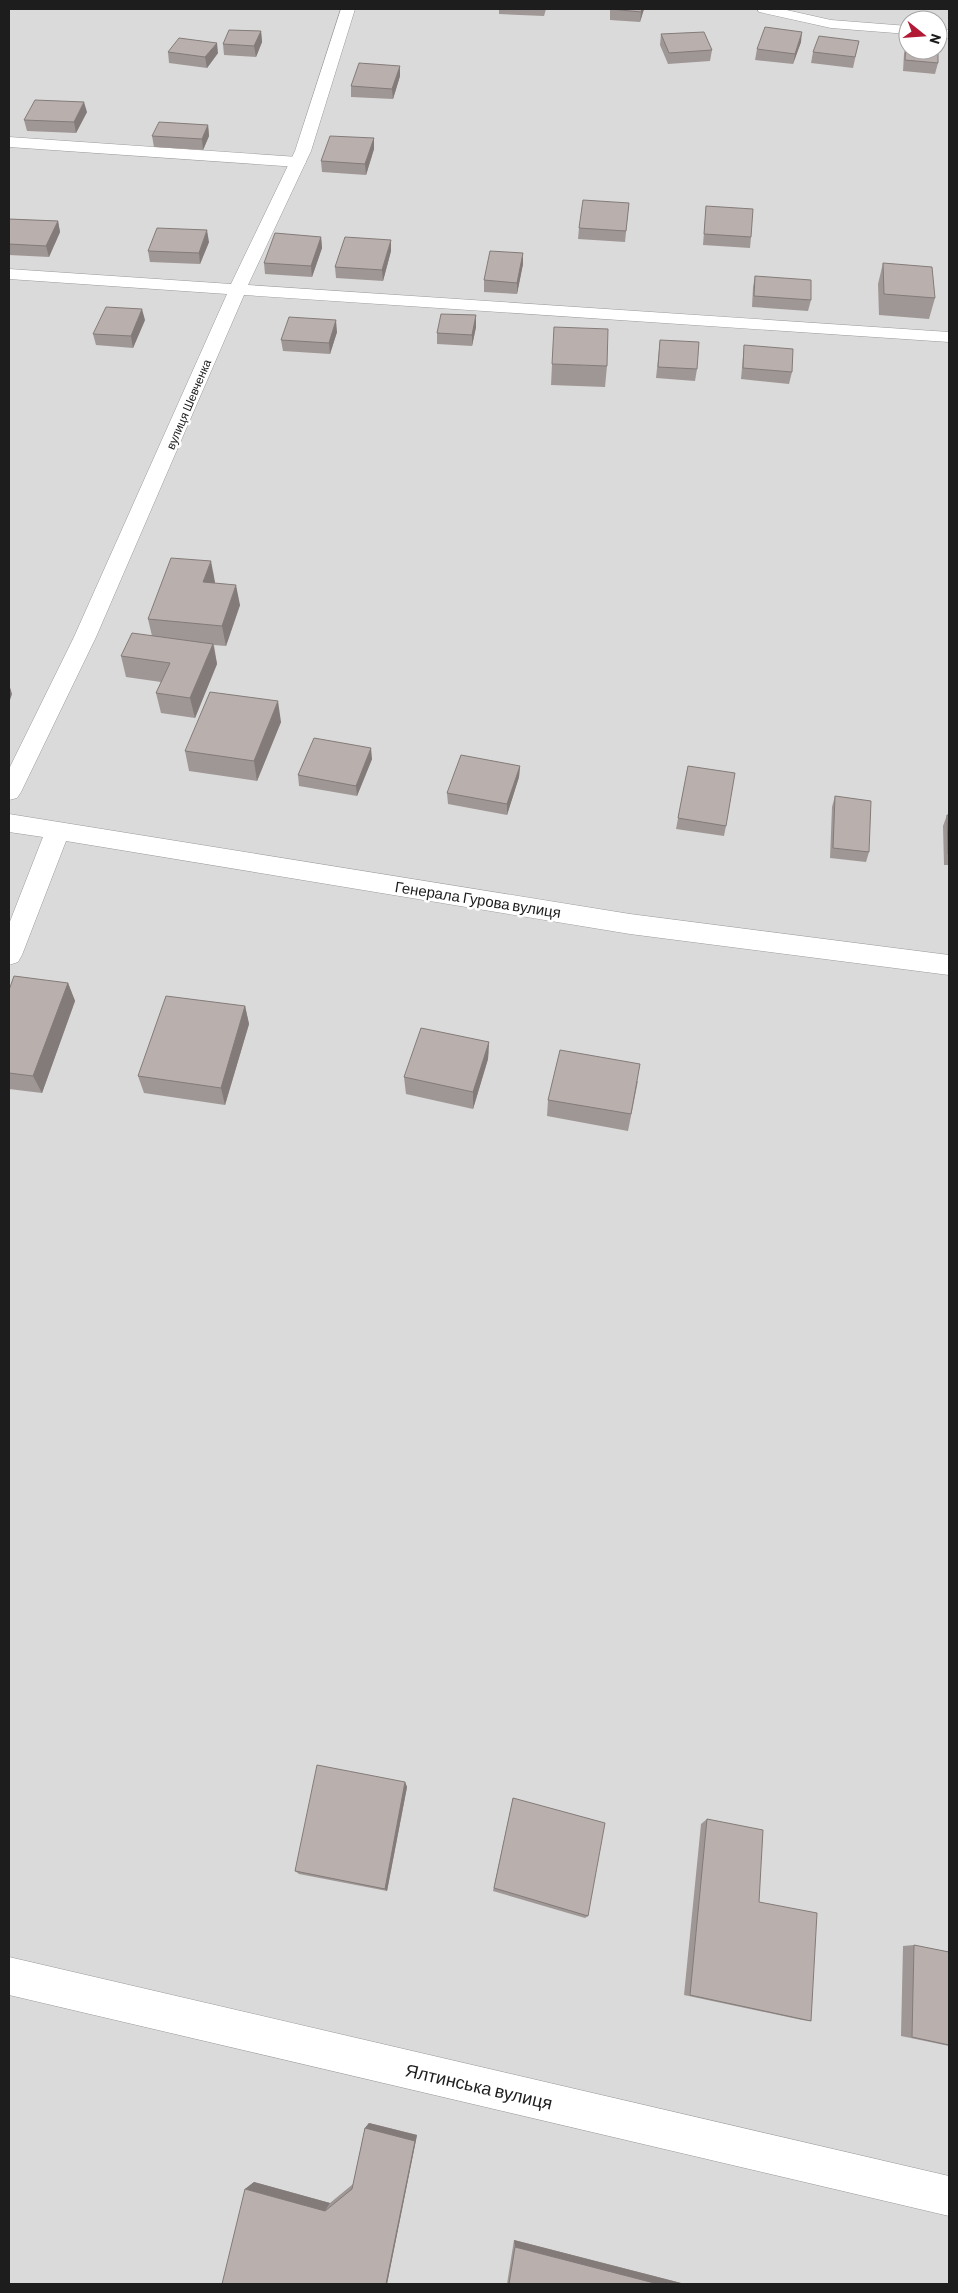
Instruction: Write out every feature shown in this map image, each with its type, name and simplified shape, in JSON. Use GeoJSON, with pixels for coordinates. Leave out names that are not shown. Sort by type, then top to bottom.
{"type":"FeatureCollection","features":[{"type":"Feature","properties":{"kind":"street","name":"вулиця Шевченка"},"geometry":{"type":"LineString","coordinates":[[9,792],[86,637],[238,290],[304,150],[348,9]]}},
{"type":"Feature","properties":{"kind":"street"},"geometry":{"type":"LineString","coordinates":[[764,9],[831,24],[898,29]]}},
{"type":"Feature","properties":{"kind":"street"},"geometry":{"type":"LineString","coordinates":[[9,142],[298,162]]}},
{"type":"Feature","properties":{"kind":"street"},"geometry":{"type":"LineString","coordinates":[[9,274],[949,337]]}},
{"type":"Feature","properties":{"kind":"street","name":"Генерала Гурова вулиця"},"geometry":{"type":"LineString","coordinates":[[9,822],[630,924],[949,965]]}},
{"type":"Feature","properties":{"kind":"street"},"geometry":{"type":"LineString","coordinates":[[9,955],[58,830]]}},
{"type":"Feature","properties":{"kind":"street","name":"Ялтинська вулиця"},"geometry":{"type":"LineString","coordinates":[[9,1976],[949,2196]]}},
{"type":"Feature","properties":{"kind":"shaded area"},"geometry":{"type":"Polygon","coordinates":[[[9,9],[949,9],[949,2284],[9,2284],[9,9]]]}},
{"type":"Feature","properties":{"kind":"building"},"geometry":{"type":"Polygon","coordinates":[[[610,9],[642,9],[641,12],[610,9]]]}},
{"type":"Feature","properties":{"kind":"building"},"geometry":{"type":"Polygon","coordinates":[[[765,27],[802,32],[795,54],[757,49],[765,27]]]}},
{"type":"Feature","properties":{"kind":"building"},"geometry":{"type":"Polygon","coordinates":[[[229,30],[261,31],[254,46],[223,44],[229,30]]]}},
{"type":"Feature","properties":{"kind":"building"},"geometry":{"type":"Polygon","coordinates":[[[704,32],[712,50],[669,53],[661,34],[704,32]]]}},
{"type":"Feature","properties":{"kind":"building"},"geometry":{"type":"Polygon","coordinates":[[[819,36],[859,41],[855,57],[813,52],[819,36]]]}},
{"type":"Feature","properties":{"kind":"building"},"geometry":{"type":"Polygon","coordinates":[[[179,38],[217,43],[205,57],[168,52],[179,38]]]}},
{"type":"Feature","properties":{"kind":"building"},"geometry":{"type":"Polygon","coordinates":[[[905,60],[938,60],[938,63],[905,60]]]}},
{"type":"Feature","properties":{"kind":"building"},"geometry":{"type":"Polygon","coordinates":[[[359,63],[400,66],[392,89],[351,86],[359,63]]]}},
{"type":"Feature","properties":{"kind":"building"},"geometry":{"type":"Polygon","coordinates":[[[35,100],[84,102],[74,122],[24,120],[35,100]]]}},
{"type":"Feature","properties":{"kind":"building"},"geometry":{"type":"Polygon","coordinates":[[[159,122],[208,125],[202,139],[152,136],[159,122]]]}},
{"type":"Feature","properties":{"kind":"building"},"geometry":{"type":"Polygon","coordinates":[[[330,136],[374,138],[365,164],[321,161],[330,136]]]}},
{"type":"Feature","properties":{"kind":"building"},"geometry":{"type":"Polygon","coordinates":[[[583,200],[629,203],[626,231],[579,228],[583,200]]]}},
{"type":"Feature","properties":{"kind":"building"},"geometry":{"type":"Polygon","coordinates":[[[706,206],[753,209],[751,237],[704,234],[706,206]]]}},
{"type":"Feature","properties":{"kind":"building"},"geometry":{"type":"Polygon","coordinates":[[[9,219],[58,221],[46,246],[9,244],[9,219]]]}},
{"type":"Feature","properties":{"kind":"building"},"geometry":{"type":"Polygon","coordinates":[[[157,228],[207,230],[199,253],[148,251],[157,228]]]}},
{"type":"Feature","properties":{"kind":"building"},"geometry":{"type":"Polygon","coordinates":[[[275,233],[321,237],[311,266],[264,263],[275,233]]]}},
{"type":"Feature","properties":{"kind":"building"},"geometry":{"type":"Polygon","coordinates":[[[345,237],[391,240],[382,270],[335,267],[345,237]]]}},
{"type":"Feature","properties":{"kind":"building"},"geometry":{"type":"Polygon","coordinates":[[[490,251],[523,253],[517,283],[484,280],[490,251]]]}},
{"type":"Feature","properties":{"kind":"building"},"geometry":{"type":"Polygon","coordinates":[[[883,263],[932,267],[935,298],[884,294],[883,263]]]}},
{"type":"Feature","properties":{"kind":"building"},"geometry":{"type":"Polygon","coordinates":[[[755,276],[811,280],[811,300],[754,296],[755,276]]]}},
{"type":"Feature","properties":{"kind":"building"},"geometry":{"type":"Polygon","coordinates":[[[106,307],[142,309],[131,336],[93,334],[106,307]]]}},
{"type":"Feature","properties":{"kind":"building"},"geometry":{"type":"Polygon","coordinates":[[[441,314],[476,315],[472,335],[437,333],[441,314]]]}},
{"type":"Feature","properties":{"kind":"building"},"geometry":{"type":"Polygon","coordinates":[[[289,317],[336,320],[329,343],[281,340],[289,317]]]}},
{"type":"Feature","properties":{"kind":"building"},"geometry":{"type":"Polygon","coordinates":[[[554,327],[608,329],[607,366],[552,364],[554,327]]]}},
{"type":"Feature","properties":{"kind":"building"},"geometry":{"type":"Polygon","coordinates":[[[660,340],[699,342],[697,369],[658,367],[660,340]]]}},
{"type":"Feature","properties":{"kind":"building"},"geometry":{"type":"Polygon","coordinates":[[[744,345],[793,349],[792,372],[743,368],[744,345]]]}},
{"type":"Feature","properties":{"kind":"building"},"geometry":{"type":"Polygon","coordinates":[[[171,558],[211,561],[203,582],[236,585],[222,626],[148,619],[171,558]]]}},
{"type":"Feature","properties":{"kind":"building"},"geometry":{"type":"Polygon","coordinates":[[[132,633],[213,644],[190,698],[156,693],[170,663],[121,656],[132,633]]]}},
{"type":"Feature","properties":{"kind":"building"},"geometry":{"type":"Polygon","coordinates":[[[210,692],[278,701],[254,761],[185,751],[210,692]]]}},
{"type":"Feature","properties":{"kind":"building"},"geometry":{"type":"Polygon","coordinates":[[[314,738],[371,748],[356,786],[298,775],[314,738]]]}},
{"type":"Feature","properties":{"kind":"building"},"geometry":{"type":"Polygon","coordinates":[[[461,755],[520,766],[507,804],[447,793],[461,755]]]}},
{"type":"Feature","properties":{"kind":"building"},"geometry":{"type":"Polygon","coordinates":[[[688,766],[735,773],[726,826],[678,818],[688,766]]]}},
{"type":"Feature","properties":{"kind":"building"},"geometry":{"type":"Polygon","coordinates":[[[835,796],[871,801],[869,852],[833,848],[835,796]]]}},
{"type":"Feature","properties":{"kind":"building"},"geometry":{"type":"Polygon","coordinates":[[[947,815],[949,815],[949,855],[948,854],[947,815]]]}},
{"type":"Feature","properties":{"kind":"building"},"geometry":{"type":"Polygon","coordinates":[[[14,976],[68,983],[33,1076],[9,1073],[9,990],[14,976]]]}},
{"type":"Feature","properties":{"kind":"building"},"geometry":{"type":"Polygon","coordinates":[[[166,996],[245,1006],[221,1088],[138,1076],[166,996]]]}},
{"type":"Feature","properties":{"kind":"building"},"geometry":{"type":"Polygon","coordinates":[[[421,1028],[489,1042],[473,1092],[404,1077],[421,1028]]]}},
{"type":"Feature","properties":{"kind":"building"},"geometry":{"type":"Polygon","coordinates":[[[560,1050],[640,1064],[631,1114],[548,1100],[560,1050]]]}},
{"type":"Feature","properties":{"kind":"building"},"geometry":{"type":"Polygon","coordinates":[[[317,1765],[405,1782],[385,1889],[295,1871],[317,1765]]]}},
{"type":"Feature","properties":{"kind":"building"},"geometry":{"type":"Polygon","coordinates":[[[513,1798],[605,1823],[588,1916],[494,1888],[513,1798]]]}},
{"type":"Feature","properties":{"kind":"building"},"geometry":{"type":"Polygon","coordinates":[[[707,1819],[763,1830],[759,1902],[817,1913],[811,2021],[690,1995],[707,1819]]]}},
{"type":"Feature","properties":{"kind":"building"},"geometry":{"type":"Polygon","coordinates":[[[914,1945],[949,1952],[949,2045],[912,2037],[914,1945]]]}},
{"type":"Feature","properties":{"kind":"building"},"geometry":{"type":"Polygon","coordinates":[[[365,2128],[415,2141],[386,2284],[222,2284],[245,2189],[325,2211],[352,2189],[365,2128]]]}},
{"type":"Feature","properties":{"kind":"building"},"geometry":{"type":"Polygon","coordinates":[[[515,2247],[658,2284],[509,2284],[515,2247]]]}}]}
